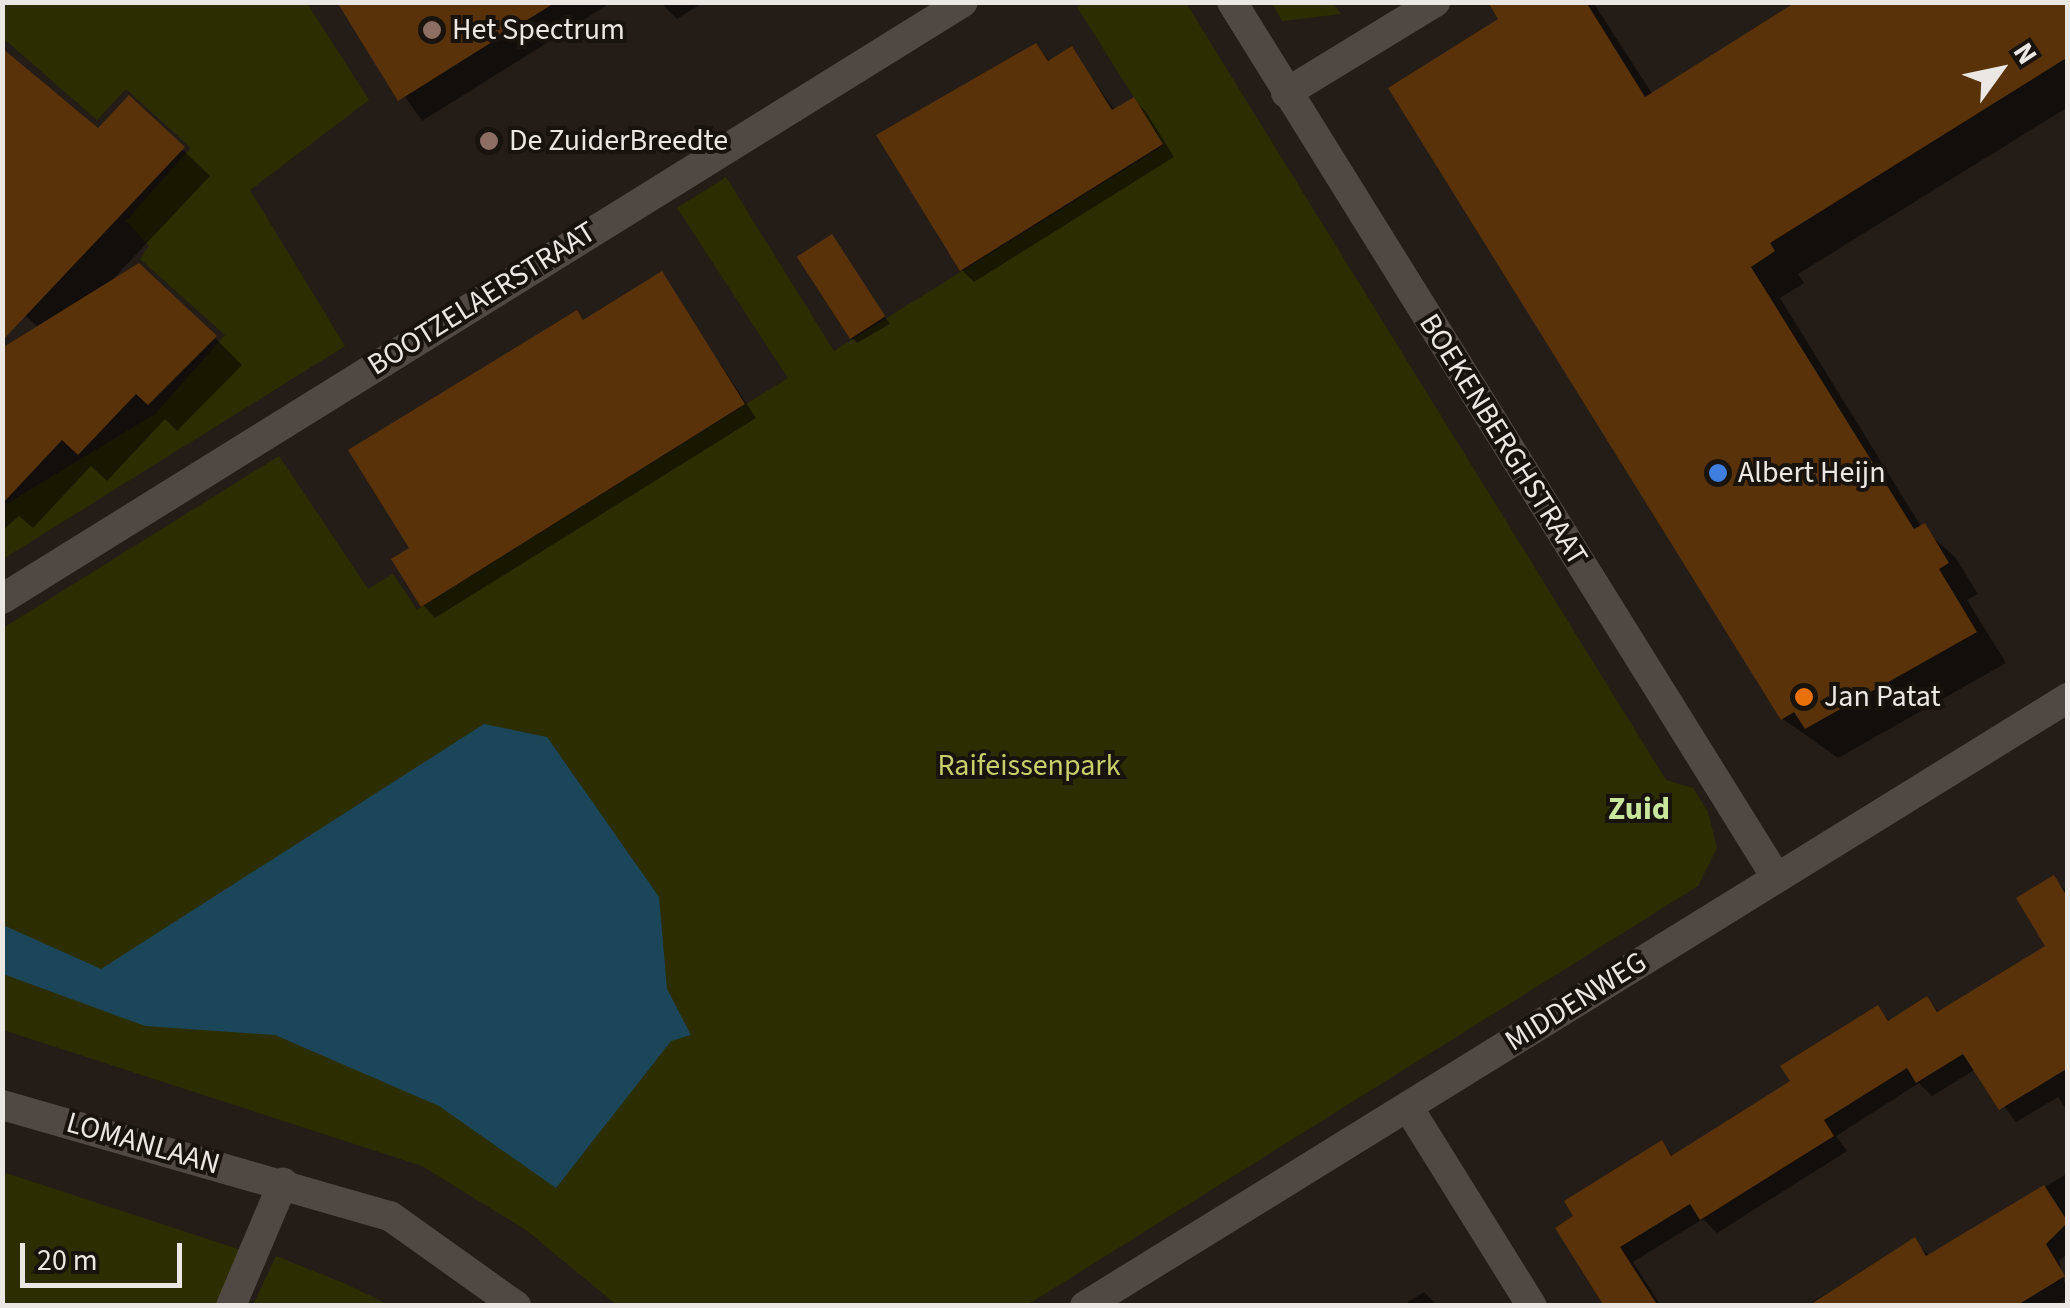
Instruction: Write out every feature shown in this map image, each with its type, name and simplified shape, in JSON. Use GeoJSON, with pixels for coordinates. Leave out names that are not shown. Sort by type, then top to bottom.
{"type":"FeatureCollection","features":[{"type":"Feature","properties":{"kind":"street","name":"BOOTZELAERSTRAAT"},"geometry":{"type":"LineString","coordinates":[[2,598],[963,2]]}},
{"type":"Feature","properties":{"kind":"street","name":"BOEKENBERGHSTRAAT"},"geometry":{"type":"LineString","coordinates":[[1232,2],[1776,876]]}},
{"type":"Feature","properties":{"kind":"street"},"geometry":{"type":"LineString","coordinates":[[1286,93],[1434,2]]}},
{"type":"Feature","properties":{"kind":"street","name":"MIDDENWEG"},"geometry":{"type":"LineString","coordinates":[[1085,1306],[2068,698]]}},
{"type":"Feature","properties":{"kind":"street","name":"LOMANLAAN"},"geometry":{"type":"LineString","coordinates":[[2,1105],[390,1216],[516,1306]]}},
{"type":"Feature","properties":{"kind":"street"},"geometry":{"type":"LineString","coordinates":[[1408,1107],[1532,1306]]}},
{"type":"Feature","properties":{"kind":"street"},"geometry":{"type":"LineString","coordinates":[[230,1306],[283,1184]]}},
{"type":"Feature","properties":{"kind":"green space"},"geometry":{"type":"Polygon","coordinates":[[[3,2],[307,3],[369,100],[250,190],[345,346],[3,559],[3,506],[155,414],[225,335],[140,259],[149,246],[126,221],[191,148],[126,89],[97,120],[3,38],[3,2]]]}},
{"type":"Feature","properties":{"kind":"green space","name":"Raifeissenpark"},"geometry":{"type":"Polygon","coordinates":[[[1083,3],[1186,3],[1666,780],[1693,788],[1708,812],[1717,848],[1698,886],[1027,1305],[617,1305],[526,1230],[422,1166],[3,1030],[3,628],[279,456],[368,589],[393,574],[417,610],[788,378],[677,208],[726,177],[834,351],[1164,145],[1077,7],[1083,3]]]}},
{"type":"Feature","properties":{"kind":"green space"},"geometry":{"type":"Polygon","coordinates":[[[1272,3],[1333,3],[1341,14],[1282,21],[1272,3]]]}},
{"type":"Feature","properties":{"kind":"green space"},"geometry":{"type":"Polygon","coordinates":[[[3,1172],[244,1251],[219,1305],[3,1306],[3,1172]]]}},
{"type":"Feature","properties":{"kind":"green space"},"geometry":{"type":"Polygon","coordinates":[[[276,1256],[346,1284],[389,1305],[253,1305],[276,1256]]]}},
{"type":"Feature","properties":{"kind":"water"},"geometry":{"type":"Polygon","coordinates":[[[484,724],[547,737],[659,897],[667,989],[691,1035],[671,1041],[556,1188],[439,1106],[275,1035],[145,1026],[3,974],[3,925],[101,969],[484,724]]]}},
{"type":"Feature","properties":{"kind":"building"},"geometry":{"type":"Polygon","coordinates":[[[337,2],[556,2],[398,101],[337,2]]]}},
{"type":"Feature","properties":{"kind":"building"},"geometry":{"type":"Polygon","coordinates":[[[1488,2],[1586,2],[1645,97],[1796,2],[2068,2],[2068,57],[1770,243],[1775,251],[1751,267],[1914,529],[1925,523],[1949,563],[1939,569],[1977,632],[1805,729],[1794,712],[1781,720],[1388,88],[1498,19],[1488,2]]]}},
{"type":"Feature","properties":{"kind":"building"},"geometry":{"type":"Polygon","coordinates":[[[1036,43],[1048,61],[1072,46],[1112,110],[1134,97],[1163,144],[960,271],[876,135],[1036,43]]]}},
{"type":"Feature","properties":{"kind":"building"},"geometry":{"type":"Polygon","coordinates":[[[2,48],[98,128],[129,95],[185,147],[2,341],[2,48]]]}},
{"type":"Feature","properties":{"kind":"building"},"geometry":{"type":"Polygon","coordinates":[[[832,234],[885,316],[850,339],[797,257],[832,234]]]}},
{"type":"Feature","properties":{"kind":"building"},"geometry":{"type":"Polygon","coordinates":[[[139,263],[217,336],[148,405],[136,394],[78,455],[62,440],[2,504],[2,348],[139,263]]]}},
{"type":"Feature","properties":{"kind":"building"},"geometry":{"type":"Polygon","coordinates":[[[662,271],[745,404],[421,607],[391,559],[409,548],[348,450],[577,310],[583,320],[662,271]]]}},
{"type":"Feature","properties":{"kind":"building"},"geometry":{"type":"Polygon","coordinates":[[[2054,875],[2068,898],[2068,1068],[1999,1110],[1963,1054],[1916,1083],[1907,1068],[1824,1120],[1834,1136],[1700,1220],[1690,1204],[1620,1247],[1658,1306],[1604,1306],[1555,1228],[1573,1216],[1564,1201],[1662,1140],[1671,1156],[1790,1081],[1780,1066],[1878,1005],[1888,1021],[1927,996],[1937,1012],[2045,946],[2016,898],[2054,875]]]}},
{"type":"Feature","properties":{"kind":"building"},"geometry":{"type":"Polygon","coordinates":[[[2044,1185],[2068,1222],[2046,1244],[2065,1276],[2016,1306],[1808,1306],[1915,1237],[1926,1256],[2044,1185]]]}},
{"type":"Feature","properties":{"kind":"place","name":"Het Spectrum"},"geometry":{"type":"Point","coordinates":[432,30]}},
{"type":"Feature","properties":{"kind":"place","name":"De ZuiderBreedte"},"geometry":{"type":"Point","coordinates":[489,141]}},
{"type":"Feature","properties":{"kind":"place","name":"Albert Heijn"},"geometry":{"type":"Point","coordinates":[1718,473]}},
{"type":"Feature","properties":{"kind":"place","name":"Jan Patat"},"geometry":{"type":"Point","coordinates":[1804,697]}},
{"type":"Feature","properties":{"kind":"district","name":"Zuid"},"geometry":{"type":"Point","coordinates":[1639,809]}}]}
